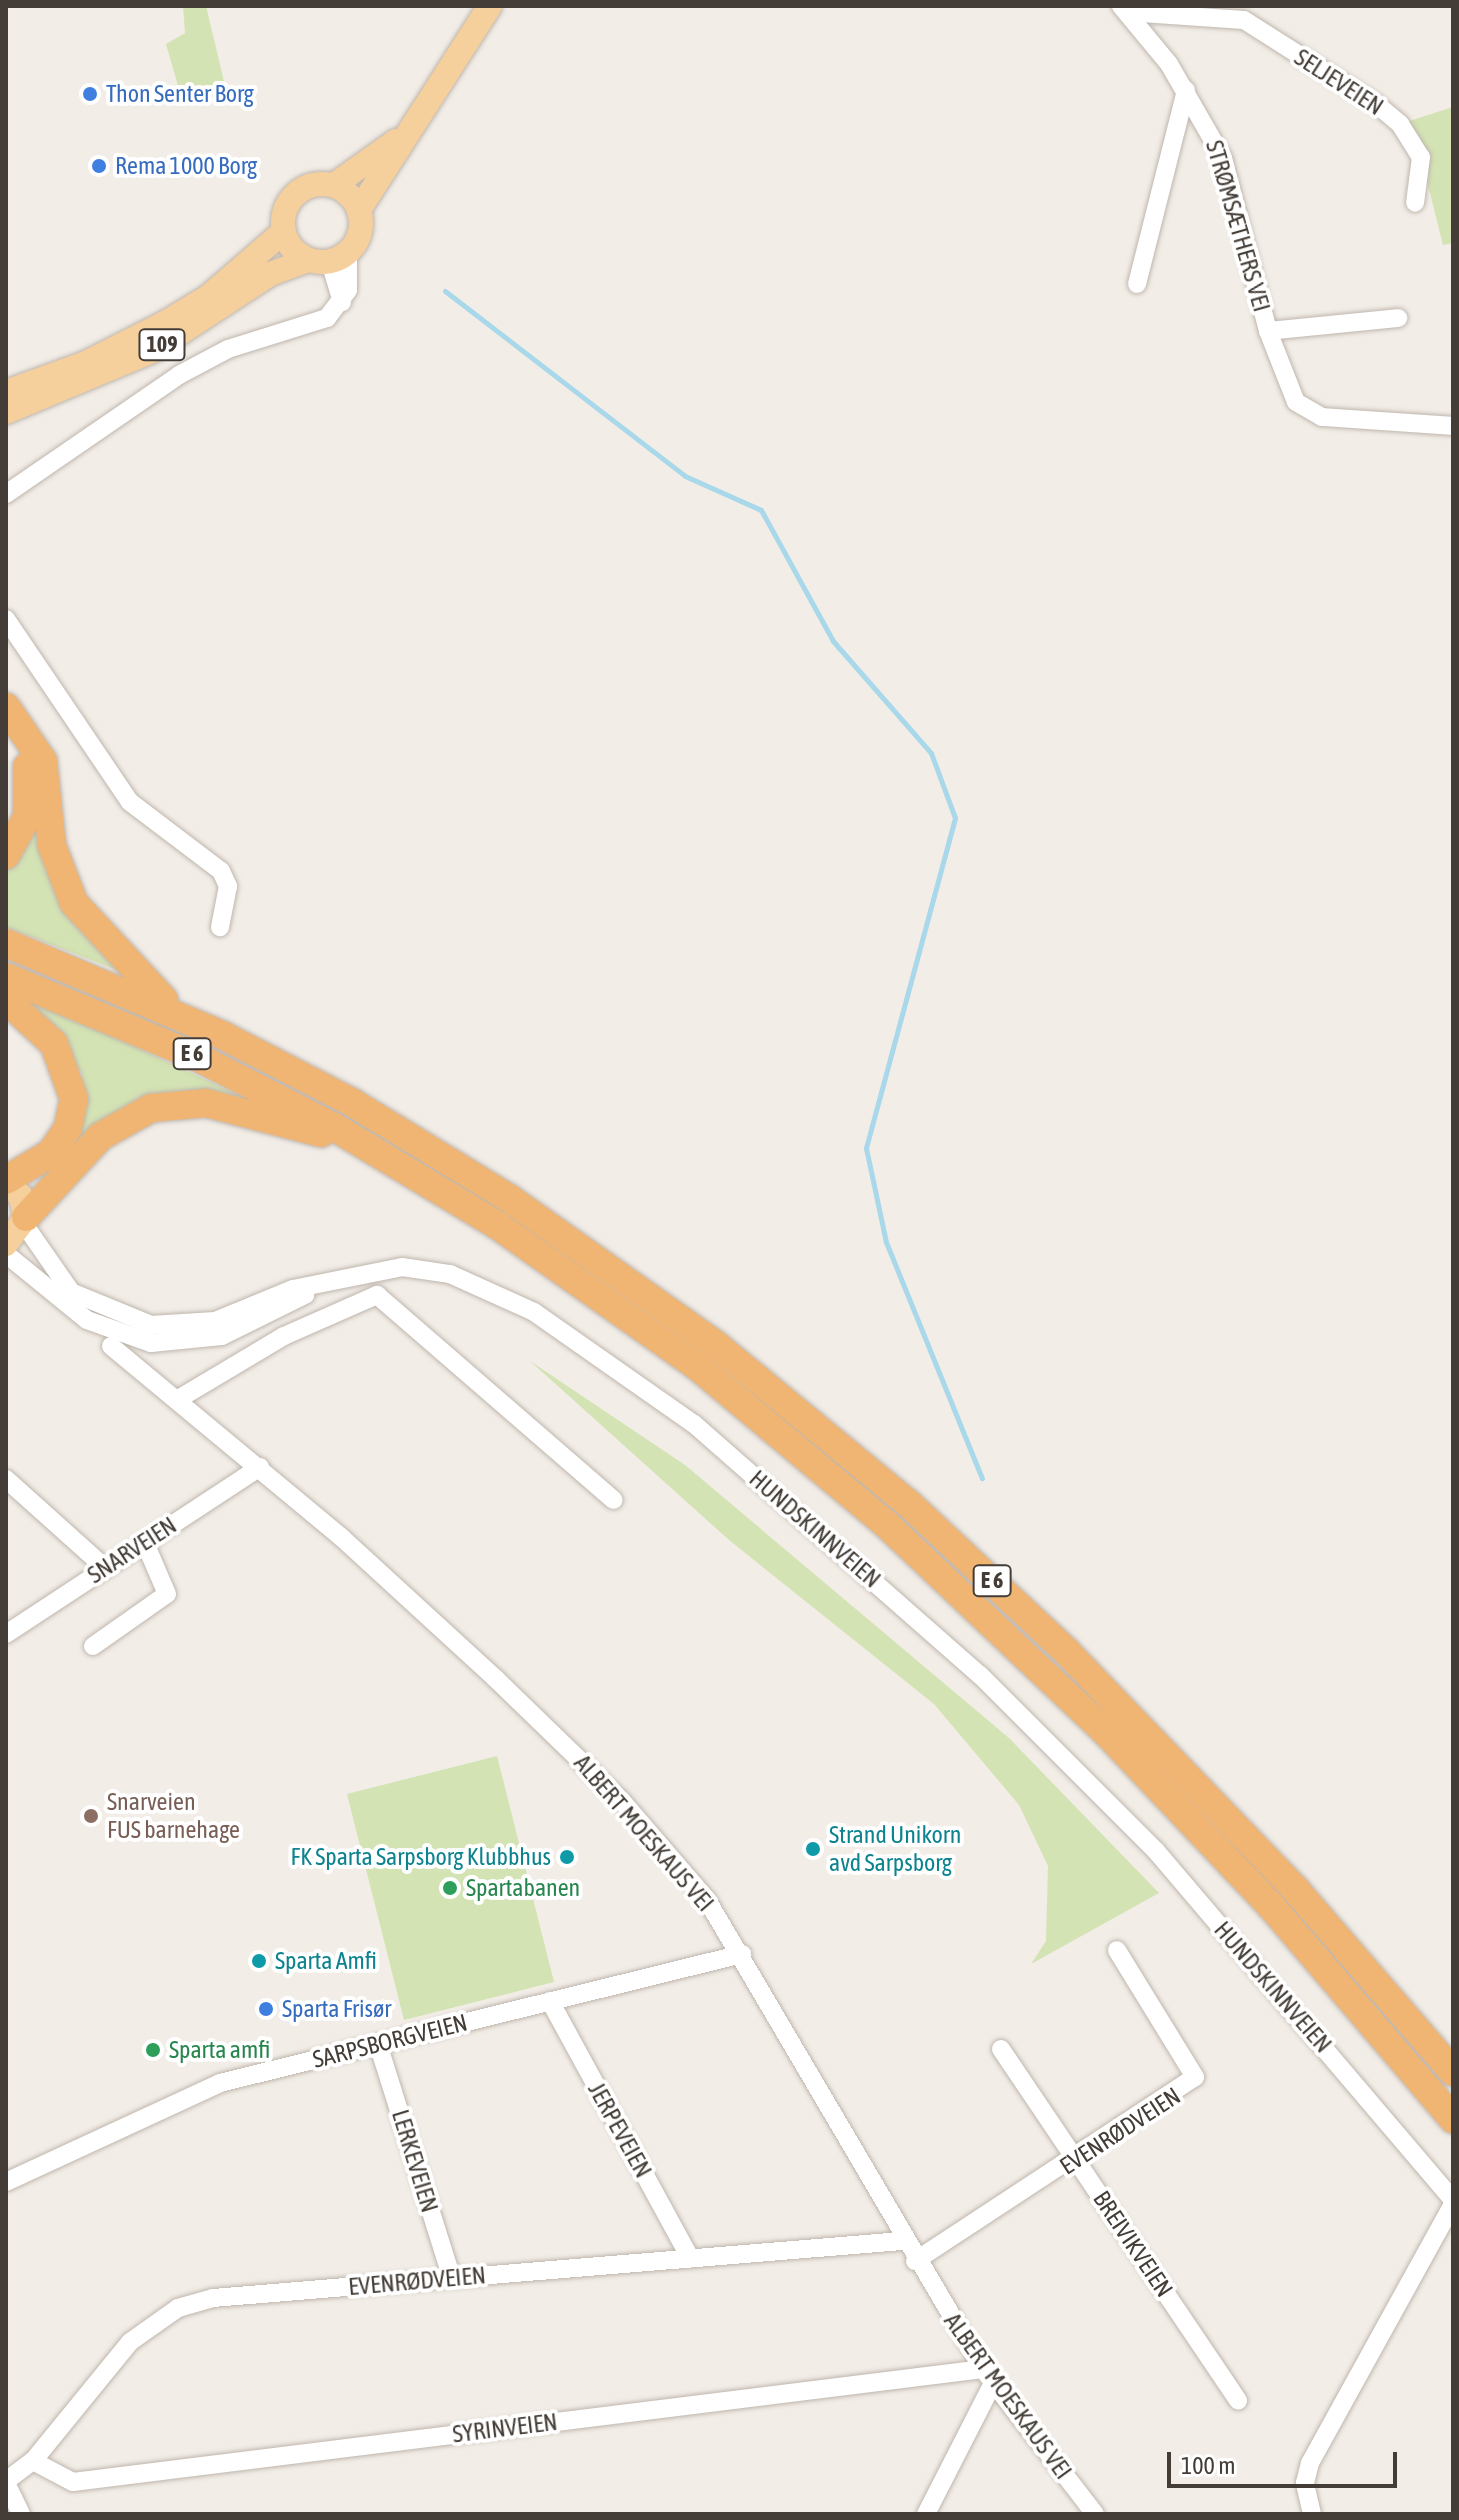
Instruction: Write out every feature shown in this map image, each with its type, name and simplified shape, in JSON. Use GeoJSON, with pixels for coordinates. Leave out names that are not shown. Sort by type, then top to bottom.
{"type":"FeatureCollection","features":[{"type":"Feature","properties":{"kind":"highway","name":"E 6"},"geometry":{"type":"LineString","coordinates":[[6,707],[43,761],[52,846],[74,903],[103,942],[183,1017]]}},
{"type":"Feature","properties":{"kind":"highway"},"geometry":{"type":"LineString","coordinates":[[6,728],[24,755],[30,801],[6,855]]}},
{"type":"Feature","properties":{"kind":"highway","name":"E 6"},"geometry":{"type":"LineString","coordinates":[[6,943],[183,1017],[353,1103],[510,1199],[705,1337],[846,1450],[1175,1760],[1453,2072]]}},
{"type":"Feature","properties":{"kind":"highway","name":"E 6"},"geometry":{"type":"LineString","coordinates":[[6,977],[197,1057],[370,1148],[664,1342],[916,1552],[1207,1837],[1453,2119]]}},
{"type":"Feature","properties":{"kind":"highway"},"geometry":{"type":"LineString","coordinates":[[6,1000],[54,1044],[74,1099],[68,1128],[51,1153],[6,1182]]}},
{"type":"Feature","properties":{"kind":"highway","name":"E 6"},"geometry":{"type":"LineString","coordinates":[[25,1221],[101,1136],[134,1114],[170,1104],[227,1107],[370,1148]]}},
{"type":"Feature","properties":{"kind":"main road","name":"109"},"geometry":{"type":"LineString","coordinates":[[6,412],[154,350],[270,274],[328,258],[360,233],[359,210],[404,135],[490,6]]}},
{"type":"Feature","properties":{"kind":"main road","name":"109"},"geometry":{"type":"LineString","coordinates":[[6,392],[86,363],[165,323],[234,277],[283,232],[292,197],[315,184],[334,185],[404,135]]}},
{"type":"Feature","properties":{"kind":"main road"},"geometry":{"type":"LineString","coordinates":[[334,185],[359,210]]}},
{"type":"Feature","properties":{"kind":"main road"},"geometry":{"type":"LineString","coordinates":[[283,232],[328,258]]}},
{"type":"Feature","properties":{"kind":"main road"},"geometry":{"type":"LineString","coordinates":[[6,1182],[20,1195],[25,1221],[6,1244]]}},
{"type":"Feature","properties":{"kind":"street"},"geometry":{"type":"LineString","coordinates":[[1124,9],[1242,13]]}},
{"type":"Feature","properties":{"kind":"street","name":"STRØMSÆTHERS VEI"},"geometry":{"type":"LineString","coordinates":[[1124,9],[1186,90],[1223,158],[1268,331],[1303,411],[1384,425],[1453,426]]}},
{"type":"Feature","properties":{"kind":"street","name":"SELJEVEIEN"},"geometry":{"type":"LineString","coordinates":[[1242,13],[1400,124],[1421,157],[1415,203]]}},
{"type":"Feature","properties":{"kind":"street"},"geometry":{"type":"LineString","coordinates":[[1137,284],[1186,90]]}},
{"type":"Feature","properties":{"kind":"street"},"geometry":{"type":"LineString","coordinates":[[6,494],[179,375],[249,341],[314,324],[342,302],[328,258]]}},
{"type":"Feature","properties":{"kind":"street","name":"STRØMSÆTHERS VEI"},"geometry":{"type":"LineString","coordinates":[[1268,331],[1398,318]]}},
{"type":"Feature","properties":{"kind":"street"},"geometry":{"type":"LineString","coordinates":[[6,619],[130,802],[221,871],[228,886],[220,927]]}},
{"type":"Feature","properties":{"kind":"street","name":"HUNDSKINNVEIEN"},"geometry":{"type":"LineString","coordinates":[[25,1221],[71,1292],[151,1325],[215,1321],[326,1282],[402,1267],[491,1290],[694,1424],[980,1675],[1156,1851],[1453,2202]]}},
{"type":"Feature","properties":{"kind":"street"},"geometry":{"type":"LineString","coordinates":[[6,1254],[87,1320],[151,1343],[222,1336],[326,1282]]}},
{"type":"Feature","properties":{"kind":"street"},"geometry":{"type":"LineString","coordinates":[[180,1398],[284,1336],[377,1295],[614,1500]]}},
{"type":"Feature","properties":{"kind":"street","name":"ALBERT MOESKAUS VEI"},"geometry":{"type":"LineString","coordinates":[[111,1346],[180,1398],[260,1467],[621,1800],[707,1900],[742,1954],[902,2241],[988,2376],[1095,2514]]}},
{"type":"Feature","properties":{"kind":"street","name":"SNARVEIEN"},"geometry":{"type":"LineString","coordinates":[[6,1634],[260,1467]]}},
{"type":"Feature","properties":{"kind":"street"},"geometry":{"type":"LineString","coordinates":[[6,1479],[104,1567]]}},
{"type":"Feature","properties":{"kind":"street"},"geometry":{"type":"LineString","coordinates":[[93,1646],[167,1594],[145,1543]]}},
{"type":"Feature","properties":{"kind":"street","name":"EVENRØDVEIEN"},"geometry":{"type":"LineString","coordinates":[[915,2261],[1077,2160],[1195,2077],[1117,1950]]}},
{"type":"Feature","properties":{"kind":"street","name":"SARPSBORGVEIEN"},"geometry":{"type":"LineString","coordinates":[[10,2180],[186,2094],[742,1954]]}},
{"type":"Feature","properties":{"kind":"street","name":"JERPEVEIEN"},"geometry":{"type":"LineString","coordinates":[[550,2001],[690,2258]]}},
{"type":"Feature","properties":{"kind":"street","name":"LERKEVEIEN"},"geometry":{"type":"LineString","coordinates":[[378,2044],[452,2278]]}},
{"type":"Feature","properties":{"kind":"street","name":"BREIVIKVEIEN"},"geometry":{"type":"LineString","coordinates":[[1001,2049],[1238,2400]]}},
{"type":"Feature","properties":{"kind":"street"},"geometry":{"type":"LineString","coordinates":[[6,2160],[10,2180]]}},
{"type":"Feature","properties":{"kind":"street"},"geometry":{"type":"LineString","coordinates":[[1312,2514],[1305,2483],[1310,2463],[1453,2202]]}},
{"type":"Feature","properties":{"kind":"street","name":"EVENRØDVEIEN"},"geometry":{"type":"LineString","coordinates":[[6,2482],[33,2461],[130,2342],[178,2308],[213,2298],[902,2241]]}},
{"type":"Feature","properties":{"kind":"street"},"geometry":{"type":"LineString","coordinates":[[926,2514],[988,2376]]}},
{"type":"Feature","properties":{"kind":"street","name":"SYRINVEIEN"},"geometry":{"type":"LineString","coordinates":[[33,2461],[73,2482],[988,2376]]}},
{"type":"Feature","properties":{"kind":"street"},"geometry":{"type":"LineString","coordinates":[[6,2482],[21,2514]]}},
{"type":"Feature","properties":{"kind":"street"},"geometry":{"type":"LineString","coordinates":[[1323,2514],[1333,2514]]}},
{"type":"Feature","properties":{"kind":"green space"},"geometry":{"type":"Polygon","coordinates":[[[183,6],[206,6],[227,94],[193,103],[189,86],[179,89],[166,44],[185,33],[183,6]]]}},
{"type":"Feature","properties":{"kind":"green space"},"geometry":{"type":"Polygon","coordinates":[[[1453,107],[1453,243],[1443,245],[1421,157],[1400,124],[1453,107]]]}},
{"type":"Feature","properties":{"kind":"green space"},"geometry":{"type":"Polygon","coordinates":[[[33,821],[119,971],[6,927],[6,869],[33,821]]]}},
{"type":"Feature","properties":{"kind":"green space"},"geometry":{"type":"Polygon","coordinates":[[[12,995],[82,1022],[264,1107],[215,1095],[76,1147],[70,1142],[84,1094],[81,1072],[12,995]]]}},
{"type":"Feature","properties":{"kind":"green space"},"geometry":{"type":"Polygon","coordinates":[[[530,1361],[685,1465],[1009,1738],[1159,1893],[1031,1964],[1046,1941],[1048,1866],[1019,1805],[934,1704],[729,1540],[530,1361]]]}},
{"type":"Feature","properties":{"kind":"green space","name":"Spartabanen"},"geometry":{"type":"Polygon","coordinates":[[[497,1756],[554,1982],[404,2020],[347,1794],[497,1756]]]}},
{"type":"Feature","properties":{"kind":"waterway"},"geometry":{"type":"LineString","coordinates":[[445,291],[685,476],[761,510],[833,641],[931,753],[955,818],[866,1148],[886,1242],[982,1478]]}},
{"type":"Feature","properties":{"kind":"place","name":"Thon Senter Borg"},"geometry":{"type":"Point","coordinates":[90,94]}},
{"type":"Feature","properties":{"kind":"place","name":"Rema 1000 Borg"},"geometry":{"type":"Point","coordinates":[99,166]}},
{"type":"Feature","properties":{"kind":"place","name":"Snarveien FUS barnehage"},"geometry":{"type":"Point","coordinates":[91,1816]}},
{"type":"Feature","properties":{"kind":"place","name":"Strand Unikorn avd Sarpsborg"},"geometry":{"type":"Point","coordinates":[813,1849]}},
{"type":"Feature","properties":{"kind":"place","name":"FK Sparta Sarpsborg Klubbhus"},"geometry":{"type":"Point","coordinates":[567,1857]}},
{"type":"Feature","properties":{"kind":"place","name":"Spartabanen"},"geometry":{"type":"Point","coordinates":[450,1888]}},
{"type":"Feature","properties":{"kind":"place","name":"Sparta Amfi"},"geometry":{"type":"Point","coordinates":[259,1961]}},
{"type":"Feature","properties":{"kind":"place","name":"Sparta Frisør"},"geometry":{"type":"Point","coordinates":[266,2009]}},
{"type":"Feature","properties":{"kind":"place","name":"Sparta amfi"},"geometry":{"type":"Point","coordinates":[153,2050]}}]}
